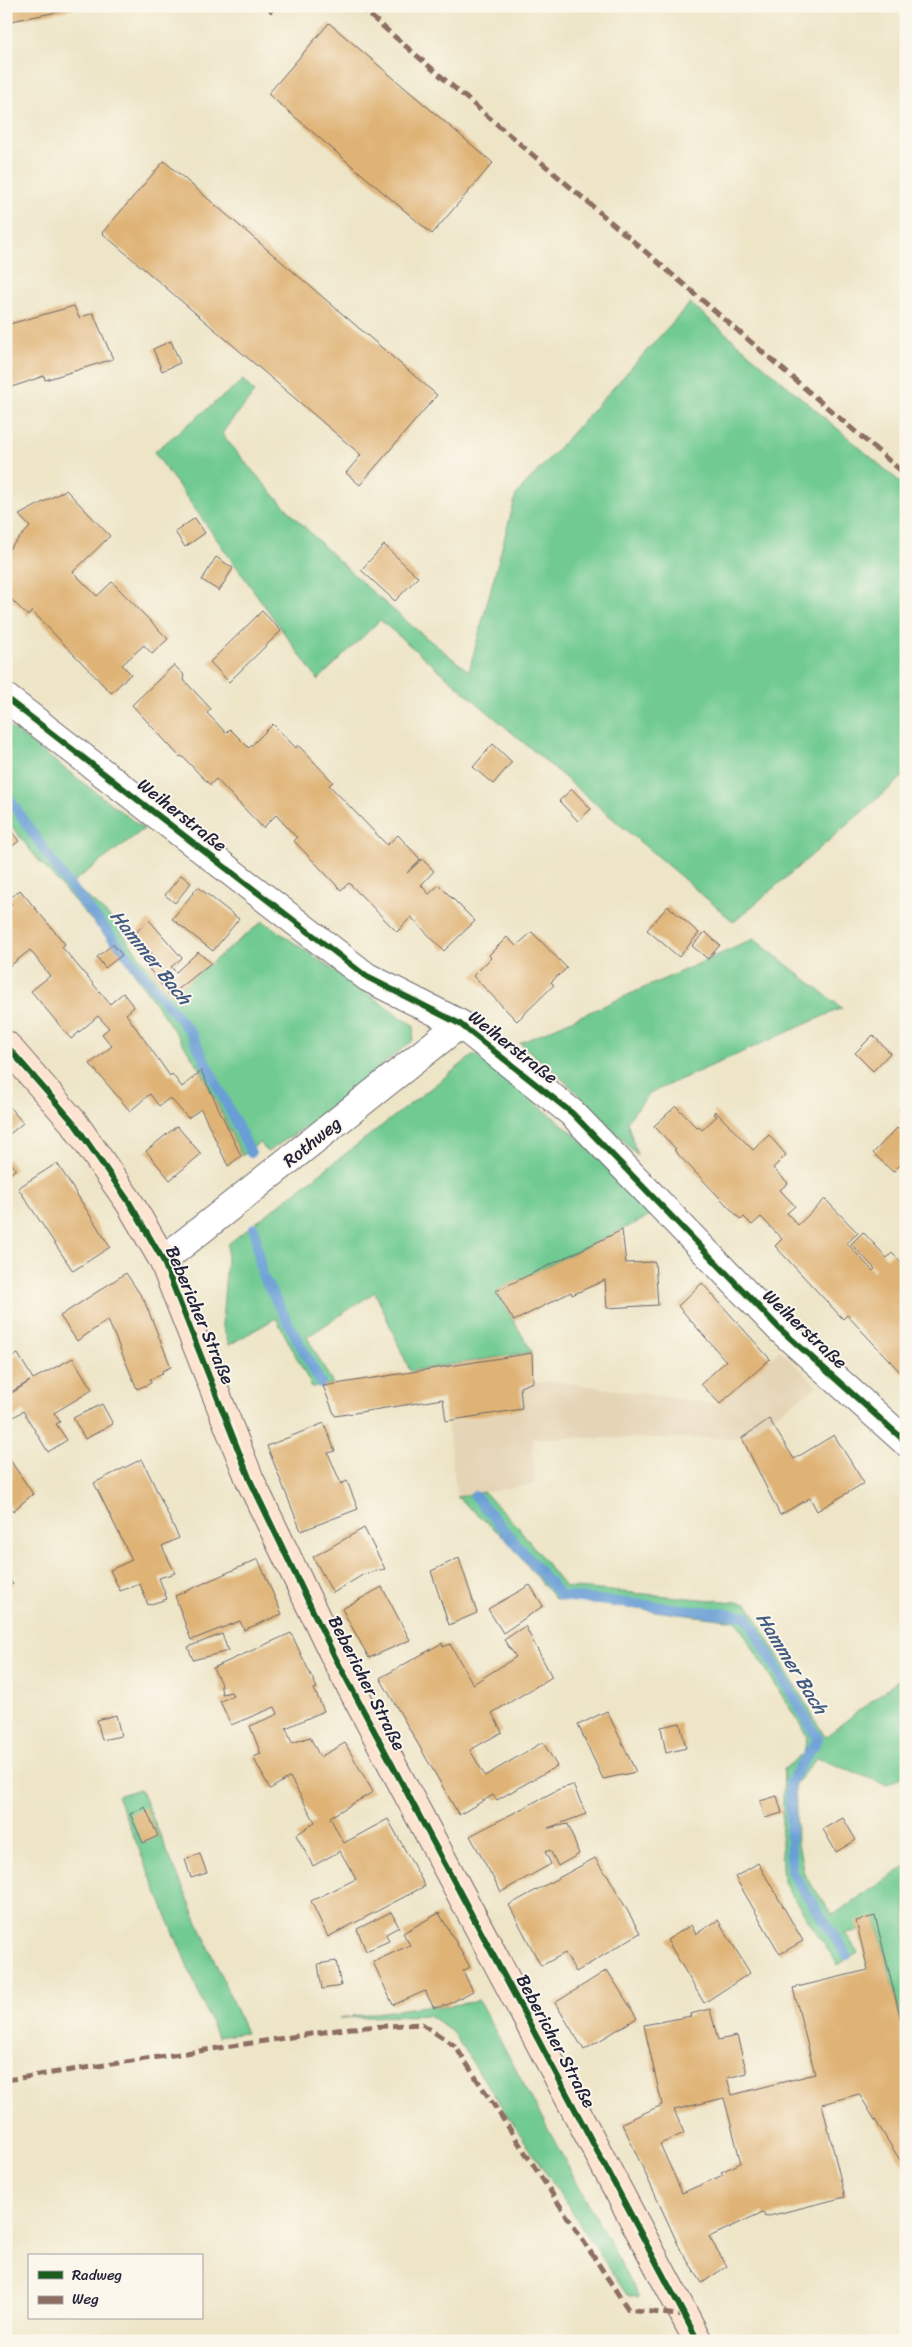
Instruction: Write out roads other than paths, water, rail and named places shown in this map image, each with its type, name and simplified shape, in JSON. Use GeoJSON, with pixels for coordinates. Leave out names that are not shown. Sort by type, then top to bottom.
{"type":"FeatureCollection","features":[{"type":"Feature","properties":{"kind":"street","name":"Weiherstraße"},"geometry":{"type":"LineString","coordinates":[[6,698],[367,977],[460,1024],[572,1113],[779,1328],[906,1442]]}},
{"type":"Feature","properties":{"kind":"street","name":"Rothweg"},"geometry":{"type":"LineString","coordinates":[[163,1260],[460,1024]]}},
{"type":"Feature","properties":{"kind":"street","name":"Bebericher Straße"},"geometry":{"type":"LineString","coordinates":[[6,1046],[74,1123],[129,1202],[163,1260],[250,1480],[335,1657],[698,2341]]}},
{"type":"Feature","properties":{"kind":"waterway","name":"Hammer Bach"},"geometry":{"type":"LineString","coordinates":[[6,794],[65,880],[191,1033],[251,1153]]}},
{"type":"Feature","properties":{"kind":"waterway","name":"Hammer Bach"},"geometry":{"type":"LineString","coordinates":[[254,1228],[262,1275],[321,1383]]}},
{"type":"Feature","properties":{"kind":"waterway","name":"Hammer Bach"},"geometry":{"type":"LineString","coordinates":[[475,1496],[561,1596],[746,1616],[818,1739],[790,1782],[791,1871],[847,1955]]}}]}
